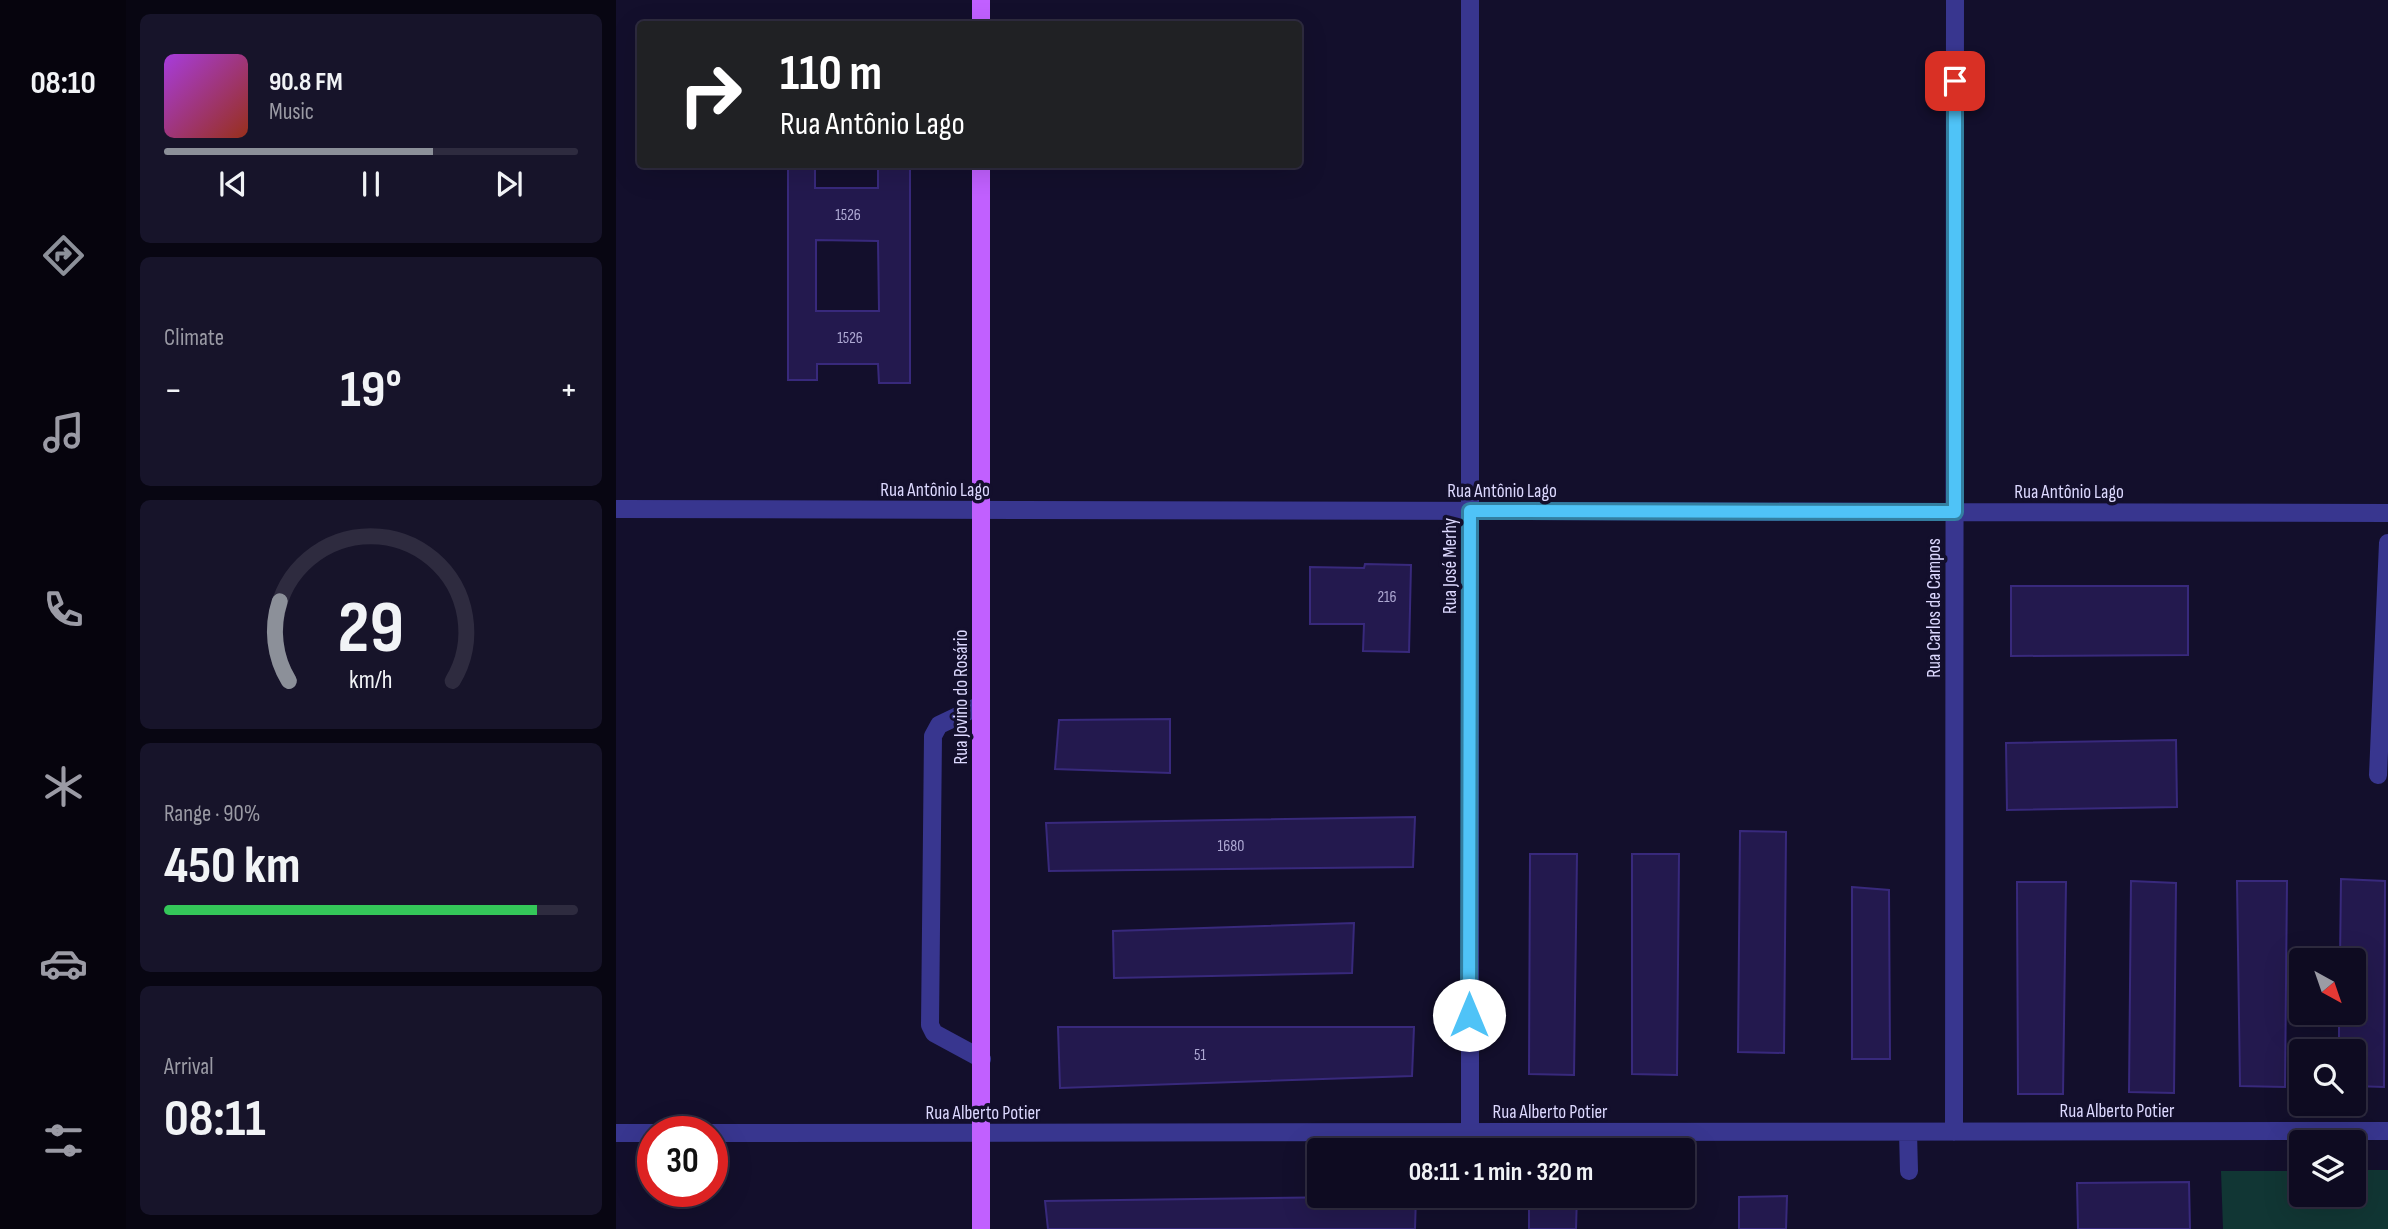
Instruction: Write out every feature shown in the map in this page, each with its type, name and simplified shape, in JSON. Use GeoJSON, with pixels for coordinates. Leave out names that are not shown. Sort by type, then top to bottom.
{"type":"FeatureCollection","features":[{"type":"Feature","properties":{"kind":"main road"},"geometry":{"type":"LineString","coordinates":[[981,0],[981,21]]}},
{"type":"Feature","properties":{"kind":"main road","name":"Rua Jovino do Rosário"},"geometry":{"type":"LineString","coordinates":[[981,168],[981,1229]]}},
{"type":"Feature","properties":{"kind":"street","name":"Rua José Merhy"},"geometry":{"type":"LineString","coordinates":[[1469,1132],[1471,0]]}},
{"type":"Feature","properties":{"kind":"street","name":"Rua Carlos de Campos"},"geometry":{"type":"LineString","coordinates":[[1954,1132],[1955,0]]}},
{"type":"Feature","properties":{"kind":"street","name":"Rua Antônio Lago"},"geometry":{"type":"LineString","coordinates":[[616,509],[2388,513]]}},
{"type":"Feature","properties":{"kind":"street"},"geometry":{"type":"LineString","coordinates":[[2378,775],[2388,543]]}},
{"type":"Feature","properties":{"kind":"street"},"geometry":{"type":"LineString","coordinates":[[981,705],[939,726],[933,736],[930,1025],[934,1033],[982,1059]]}},
{"type":"Feature","properties":{"kind":"street","name":"Rua Alberto Potier"},"geometry":{"type":"LineString","coordinates":[[1436,1138],[1469,1132],[2388,1131]]}},
{"type":"Feature","properties":{"kind":"street"},"geometry":{"type":"LineString","coordinates":[[1908,1132],[1909,1171]]}},
{"type":"Feature","properties":{"kind":"street"},"geometry":{"type":"LineString","coordinates":[[616,1133],[637,1133]]}},
{"type":"Feature","properties":{"kind":"street","name":"Rua Alberto Potier"},"geometry":{"type":"LineString","coordinates":[[728,1133],[981,1133],[1307,1139]]}},
{"type":"Feature","properties":{"kind":"green space"},"geometry":{"type":"Polygon","coordinates":[[[2366,1170],[2388,1170],[2388,1229],[2223,1229],[2221,1171],[2289,1171],[2289,1207],[2366,1207],[2366,1170]]]}},
{"type":"Feature","properties":{"kind":"building"},"geometry":{"type":"Polygon","coordinates":[[[788,168],[815,168],[815,188],[878,188],[878,168],[910,168],[910,383],[879,383],[878,364],[817,364],[817,380],[788,380],[788,168]],[[816,240],[816,311],[879,311],[878,241],[816,240]]]}},
{"type":"Feature","properties":{"kind":"building"},"geometry":{"type":"Polygon","coordinates":[[[1365,564],[1411,565],[1409,652],[1363,651],[1364,624],[1310,624],[1310,567],[1364,568],[1365,564]]]}},
{"type":"Feature","properties":{"kind":"building"},"geometry":{"type":"Polygon","coordinates":[[[2011,586],[2188,586],[2188,655],[2011,656],[2011,586]]]}},
{"type":"Feature","properties":{"kind":"building"},"geometry":{"type":"Polygon","coordinates":[[[1170,719],[1170,773],[1055,769],[1059,720],[1170,719]]]}},
{"type":"Feature","properties":{"kind":"building"},"geometry":{"type":"Polygon","coordinates":[[[2176,740],[2177,807],[2007,810],[2006,743],[2176,740]]]}},
{"type":"Feature","properties":{"kind":"building"},"geometry":{"type":"Polygon","coordinates":[[[1415,817],[1413,867],[1049,871],[1046,823],[1415,817]]]}},
{"type":"Feature","properties":{"kind":"building"},"geometry":{"type":"Polygon","coordinates":[[[1740,831],[1786,832],[1784,1053],[1738,1052],[1740,831]]]}},
{"type":"Feature","properties":{"kind":"building"},"geometry":{"type":"Polygon","coordinates":[[[1530,854],[1577,854],[1574,1075],[1529,1074],[1530,854]]]}},
{"type":"Feature","properties":{"kind":"building"},"geometry":{"type":"Polygon","coordinates":[[[1632,854],[1679,854],[1677,1075],[1632,1074],[1632,854]]]}},
{"type":"Feature","properties":{"kind":"building"},"geometry":{"type":"Polygon","coordinates":[[[2341,879],[2385,881],[2384,1087],[2366,1086],[2366,1039],[2339,1039],[2339,1026],[2366,1026],[2366,948],[2340,948],[2341,879]]]}},
{"type":"Feature","properties":{"kind":"building"},"geometry":{"type":"Polygon","coordinates":[[[2131,881],[2176,883],[2174,1093],[2129,1092],[2131,881]]]}},
{"type":"Feature","properties":{"kind":"building"},"geometry":{"type":"Polygon","coordinates":[[[2237,881],[2287,881],[2285,1087],[2240,1086],[2237,881]]]}},
{"type":"Feature","properties":{"kind":"building"},"geometry":{"type":"Polygon","coordinates":[[[2017,882],[2066,882],[2063,1094],[2018,1094],[2017,882]]]}},
{"type":"Feature","properties":{"kind":"building"},"geometry":{"type":"Polygon","coordinates":[[[1852,887],[1889,890],[1890,1059],[1852,1059],[1852,887]]]}},
{"type":"Feature","properties":{"kind":"building"},"geometry":{"type":"Polygon","coordinates":[[[1354,923],[1352,973],[1114,978],[1113,931],[1354,923]]]}},
{"type":"Feature","properties":{"kind":"building"},"geometry":{"type":"Polygon","coordinates":[[[1058,1027],[1414,1027],[1412,1076],[1060,1088],[1058,1027]]]}},
{"type":"Feature","properties":{"kind":"building"},"geometry":{"type":"Polygon","coordinates":[[[2189,1182],[2190,1229],[2078,1229],[2077,1183],[2189,1182]]]}},
{"type":"Feature","properties":{"kind":"building"},"geometry":{"type":"Polygon","coordinates":[[[1787,1196],[1786,1229],[1739,1229],[1739,1197],[1787,1196]]]}},
{"type":"Feature","properties":{"kind":"building"},"geometry":{"type":"Polygon","coordinates":[[[1307,1197],[1307,1208],[1416,1208],[1415,1229],[1048,1229],[1045,1201],[1307,1197]]]}},
{"type":"Feature","properties":{"kind":"building"},"geometry":{"type":"Polygon","coordinates":[[[1529,1208],[1577,1208],[1576,1229],[1529,1229],[1529,1208]]]}},
{"type":"Feature","properties":{"kind":"route"},"geometry":{"type":"LineString","coordinates":[[1469,1015],[1470,511],[1955,512],[1955,81]]}}]}
